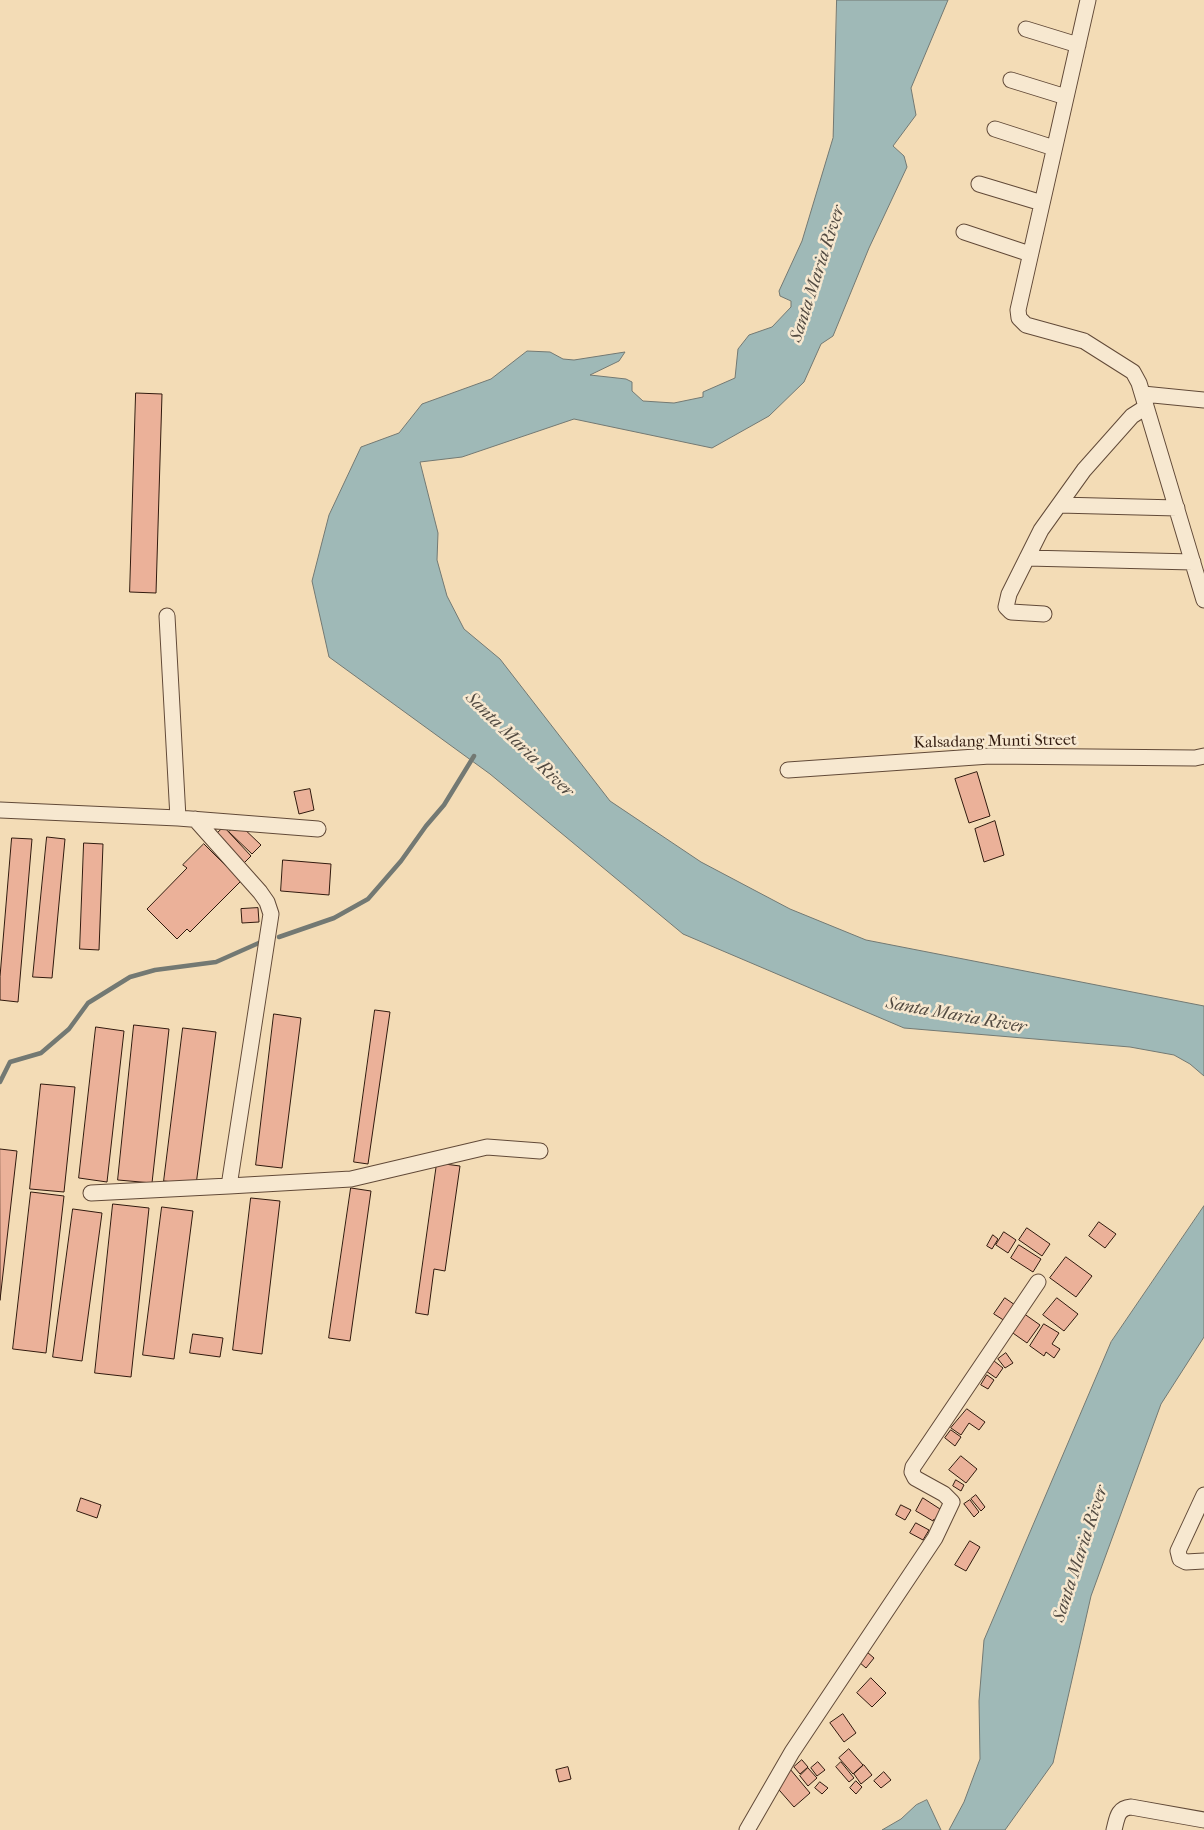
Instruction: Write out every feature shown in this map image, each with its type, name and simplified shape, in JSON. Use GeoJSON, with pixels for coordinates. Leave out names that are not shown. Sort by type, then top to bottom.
{"type":"FeatureCollection","features":[{"type":"Feature","properties":{"kind":"street"},"geometry":{"type":"LineString","coordinates":[[1088,0],[1030,254],[1018,310],[1019,318],[1026,325],[1084,340],[1133,372],[1145,401],[1204,600]]}},
{"type":"Feature","properties":{"kind":"street"},"geometry":{"type":"LineString","coordinates":[[1026,29],[1078,45]]}},
{"type":"Feature","properties":{"kind":"street"},"geometry":{"type":"LineString","coordinates":[[1011,80],[1066,97]]}},
{"type":"Feature","properties":{"kind":"street"},"geometry":{"type":"LineString","coordinates":[[996,129],[1054,148]]}},
{"type":"Feature","properties":{"kind":"street"},"geometry":{"type":"LineString","coordinates":[[979,184],[1042,203]]}},
{"type":"Feature","properties":{"kind":"street"},"geometry":{"type":"LineString","coordinates":[[964,232],[1030,254]]}},
{"type":"Feature","properties":{"kind":"street"},"geometry":{"type":"LineString","coordinates":[[1145,401],[1203,403]]}},
{"type":"Feature","properties":{"kind":"street"},"geometry":{"type":"LineString","coordinates":[[1044,614],[1010,612],[1006,607],[1008,594],[1041,530],[1084,470],[1145,401]]}},
{"type":"Feature","properties":{"kind":"street"},"geometry":{"type":"LineString","coordinates":[[1059,505],[1177,508]]}},
{"type":"Feature","properties":{"kind":"street"},"geometry":{"type":"LineString","coordinates":[[1027,558],[1193,562]]}},
{"type":"Feature","properties":{"kind":"street"},"geometry":{"type":"LineString","coordinates":[[168,616],[178,818]]}},
{"type":"Feature","properties":{"kind":"street","name":"Kalsadang Munti Street"},"geometry":{"type":"LineString","coordinates":[[788,770],[990,756],[1195,758],[1204,756]]}},
{"type":"Feature","properties":{"kind":"street"},"geometry":{"type":"LineString","coordinates":[[0,810],[195,819],[318,829]]}},
{"type":"Feature","properties":{"kind":"street"},"geometry":{"type":"LineString","coordinates":[[195,819],[260,892],[268,902],[271,914],[229,1186]]}},
{"type":"Feature","properties":{"kind":"street"},"geometry":{"type":"LineString","coordinates":[[91,1193],[351,1179],[487,1147],[540,1151]]}},
{"type":"Feature","properties":{"kind":"street"},"geometry":{"type":"LineString","coordinates":[[747,1830],[792,1752],[935,1538],[952,1502],[944,1494],[915,1478],[912,1472],[913,1467],[1038,1282]]}},
{"type":"Feature","properties":{"kind":"street"},"geometry":{"type":"LineString","coordinates":[[1204,1495],[1178,1551],[1180,1559],[1186,1562],[1204,1561]]}},
{"type":"Feature","properties":{"kind":"street"},"geometry":{"type":"LineString","coordinates":[[1114,1830],[1119,1811],[1125,1807],[1204,1820]]}},
{"type":"Feature","properties":{"kind":"water","name":"Santa Maria River"},"geometry":{"type":"Polygon","coordinates":[[[837,0],[948,0],[911,88],[916,115],[893,146],[904,156],[907,167],[869,248],[833,336],[821,344],[804,382],[769,416],[712,448],[574,419],[462,457],[420,462],[438,533],[437,560],[447,596],[464,629],[500,659],[610,801],[701,862],[790,909],[866,940],[1204,1006],[1204,1076],[1190,1064],[1174,1055],[1130,1047],[904,1028],[683,934],[490,774],[329,657],[312,581],[329,515],[361,447],[399,433],[422,404],[491,379],[527,351],[550,352],[563,359],[574,360],[625,352],[619,361],[590,375],[626,379],[632,382],[632,391],[643,401],[674,403],[703,397],[703,392],[735,378],[738,349],[749,335],[772,327],[791,307],[791,301],[780,296],[779,291],[802,241],[833,138],[837,0]]]}},
{"type":"Feature","properties":{"kind":"water","name":"Santa Maria River"},"geometry":{"type":"Polygon","coordinates":[[[1204,1206],[1204,1337],[1161,1404],[1091,1596],[1053,1763],[1005,1830],[949,1830],[964,1802],[980,1759],[979,1701],[984,1640],[1111,1342],[1204,1206]]]}},
{"type":"Feature","properties":{"kind":"water"},"geometry":{"type":"Polygon","coordinates":[[[927,1800],[941,1830],[882,1830],[901,1819],[916,1805],[927,1800]]]}},
{"type":"Feature","properties":{"kind":"building"},"geometry":{"type":"Polygon","coordinates":[[[136,393],[162,394],[156,593],[130,592],[136,393]]]}},
{"type":"Feature","properties":{"kind":"building"},"geometry":{"type":"Polygon","coordinates":[[[977,772],[990,816],[969,823],[955,779],[977,772]]]}},
{"type":"Feature","properties":{"kind":"building"},"geometry":{"type":"Polygon","coordinates":[[[310,789],[314,810],[299,814],[294,792],[310,789]]]}},
{"type":"Feature","properties":{"kind":"building"},"geometry":{"type":"Polygon","coordinates":[[[995,821],[1004,855],[984,862],[975,829],[995,821]]]}},
{"type":"Feature","properties":{"kind":"building"},"geometry":{"type":"Polygon","coordinates":[[[238,823],[261,845],[252,854],[229,832],[238,823]]]}},
{"type":"Feature","properties":{"kind":"building"},"geometry":{"type":"Polygon","coordinates":[[[224,827],[251,856],[235,872],[207,843],[224,827]]]}},
{"type":"Feature","properties":{"kind":"building"},"geometry":{"type":"Polygon","coordinates":[[[47,837],[65,839],[52,978],[33,977],[47,837]]]}},
{"type":"Feature","properties":{"kind":"building"},"geometry":{"type":"Polygon","coordinates":[[[12,838],[32,839],[18,1002],[0,1000],[0,977],[12,838]]]}},
{"type":"Feature","properties":{"kind":"building"},"geometry":{"type":"Polygon","coordinates":[[[84,843],[103,844],[99,950],[80,949],[84,843]]]}},
{"type":"Feature","properties":{"kind":"building"},"geometry":{"type":"Polygon","coordinates":[[[204,844],[241,881],[190,932],[187,929],[177,939],[147,909],[187,868],[183,865],[204,844]]]}},
{"type":"Feature","properties":{"kind":"building"},"geometry":{"type":"Polygon","coordinates":[[[283,860],[331,864],[329,895],[281,891],[283,860]]]}},
{"type":"Feature","properties":{"kind":"building"},"geometry":{"type":"Polygon","coordinates":[[[258,908],[259,922],[242,923],[241,909],[258,908]]]}},
{"type":"Feature","properties":{"kind":"building"},"geometry":{"type":"Polygon","coordinates":[[[375,1010],[390,1012],[368,1164],[354,1162],[375,1010]]]}},
{"type":"Feature","properties":{"kind":"building"},"geometry":{"type":"Polygon","coordinates":[[[274,1014],[301,1018],[282,1168],[256,1165],[274,1014]]]}},
{"type":"Feature","properties":{"kind":"building"},"geometry":{"type":"Polygon","coordinates":[[[134,1025],[169,1029],[152,1183],[118,1180],[134,1025]]]}},
{"type":"Feature","properties":{"kind":"building"},"geometry":{"type":"Polygon","coordinates":[[[96,1027],[124,1031],[107,1182],[79,1178],[96,1027]]]}},
{"type":"Feature","properties":{"kind":"building"},"geometry":{"type":"Polygon","coordinates":[[[183,1028],[216,1032],[196,1185],[164,1181],[183,1028]]]}},
{"type":"Feature","properties":{"kind":"building"},"geometry":{"type":"Polygon","coordinates":[[[41,1084],[75,1087],[64,1192],[30,1189],[41,1084]]]}},
{"type":"Feature","properties":{"kind":"building"},"geometry":{"type":"Polygon","coordinates":[[[0,1149],[17,1151],[0,1300],[0,1149]]]}},
{"type":"Feature","properties":{"kind":"building"},"geometry":{"type":"Polygon","coordinates":[[[437,1163],[460,1166],[445,1271],[434,1269],[428,1315],[416,1313],[437,1163]]]}},
{"type":"Feature","properties":{"kind":"building"},"geometry":{"type":"Polygon","coordinates":[[[351,1188],[371,1191],[350,1341],[329,1338],[351,1188]]]}},
{"type":"Feature","properties":{"kind":"building"},"geometry":{"type":"Polygon","coordinates":[[[31,1192],[64,1196],[46,1353],[13,1349],[31,1192]]]}},
{"type":"Feature","properties":{"kind":"building"},"geometry":{"type":"Polygon","coordinates":[[[251,1198],[280,1201],[262,1354],[233,1350],[251,1198]]]}},
{"type":"Feature","properties":{"kind":"building"},"geometry":{"type":"Polygon","coordinates":[[[113,1204],[149,1208],[131,1377],[95,1373],[113,1204]]]}},
{"type":"Feature","properties":{"kind":"building"},"geometry":{"type":"Polygon","coordinates":[[[162,1207],[193,1211],[174,1359],[143,1355],[162,1207]]]}},
{"type":"Feature","properties":{"kind":"building"},"geometry":{"type":"Polygon","coordinates":[[[73,1209],[102,1213],[82,1361],[53,1357],[73,1209]]]}},
{"type":"Feature","properties":{"kind":"building"},"geometry":{"type":"Polygon","coordinates":[[[1099,1222],[1116,1234],[1105,1248],[1089,1236],[1099,1222]]]}},
{"type":"Feature","properties":{"kind":"building"},"geometry":{"type":"Polygon","coordinates":[[[1027,1228],[1050,1244],[1042,1256],[1019,1240],[1027,1228]]]}},
{"type":"Feature","properties":{"kind":"building"},"geometry":{"type":"Polygon","coordinates":[[[1004,1232],[1016,1240],[1008,1253],[996,1245],[1004,1232]]]}},
{"type":"Feature","properties":{"kind":"building"},"geometry":{"type":"Polygon","coordinates":[[[993,1235],[998,1239],[992,1249],[987,1246],[993,1235]]]}},
{"type":"Feature","properties":{"kind":"building"},"geometry":{"type":"Polygon","coordinates":[[[1019,1245],[1041,1259],[1033,1272],[1011,1258],[1019,1245]]]}},
{"type":"Feature","properties":{"kind":"building"},"geometry":{"type":"Polygon","coordinates":[[[1066,1257],[1092,1276],[1076,1297],[1050,1278],[1066,1257]]]}},
{"type":"Feature","properties":{"kind":"building"},"geometry":{"type":"Polygon","coordinates":[[[1005,1298],[1015,1305],[1005,1321],[994,1314],[1005,1298]]]}},
{"type":"Feature","properties":{"kind":"building"},"geometry":{"type":"Polygon","coordinates":[[[1057,1298],[1078,1314],[1064,1331],[1043,1315],[1057,1298]]]}},
{"type":"Feature","properties":{"kind":"building"},"geometry":{"type":"Polygon","coordinates":[[[1023,1313],[1040,1325],[1027,1343],[1010,1331],[1023,1313]]]}},
{"type":"Feature","properties":{"kind":"building"},"geometry":{"type":"Polygon","coordinates":[[[1044,1324],[1059,1333],[1052,1344],[1060,1349],[1054,1358],[1046,1352],[1044,1356],[1030,1346],[1044,1324]]]}},
{"type":"Feature","properties":{"kind":"building"},"geometry":{"type":"Polygon","coordinates":[[[193,1334],[223,1338],[220,1357],[190,1353],[193,1334]]]}},
{"type":"Feature","properties":{"kind":"building"},"geometry":{"type":"Polygon","coordinates":[[[1006,1353],[1013,1363],[1005,1368],[998,1359],[1006,1353]]]}},
{"type":"Feature","properties":{"kind":"building"},"geometry":{"type":"Polygon","coordinates":[[[994,1361],[1003,1368],[996,1378],[986,1371],[994,1361]]]}},
{"type":"Feature","properties":{"kind":"building"},"geometry":{"type":"Polygon","coordinates":[[[987,1375],[994,1380],[988,1389],[981,1385],[987,1375]]]}},
{"type":"Feature","properties":{"kind":"building"},"geometry":{"type":"Polygon","coordinates":[[[967,1409],[985,1422],[979,1430],[969,1423],[961,1435],[951,1428],[967,1409]]]}},
{"type":"Feature","properties":{"kind":"building"},"geometry":{"type":"Polygon","coordinates":[[[951,1430],[961,1437],[955,1446],[945,1438],[951,1430]]]}},
{"type":"Feature","properties":{"kind":"building"},"geometry":{"type":"Polygon","coordinates":[[[961,1456],[977,1469],[966,1483],[949,1470],[961,1456]]]}},
{"type":"Feature","properties":{"kind":"building"},"geometry":{"type":"Polygon","coordinates":[[[956,1480],[964,1485],[961,1491],[953,1486],[956,1480]]]}},
{"type":"Feature","properties":{"kind":"building"},"geometry":{"type":"Polygon","coordinates":[[[976,1495],[985,1507],[981,1511],[971,1499],[976,1495]]]}},
{"type":"Feature","properties":{"kind":"building"},"geometry":{"type":"Polygon","coordinates":[[[81,1498],[101,1505],[97,1518],[77,1511],[81,1498]]]}},
{"type":"Feature","properties":{"kind":"building"},"geometry":{"type":"Polygon","coordinates":[[[923,1498],[940,1509],[939,1512],[942,1513],[937,1521],[934,1519],[933,1521],[916,1511],[923,1498]]]}},
{"type":"Feature","properties":{"kind":"building"},"geometry":{"type":"Polygon","coordinates":[[[970,1500],[979,1512],[974,1517],[964,1504],[970,1500]]]}},
{"type":"Feature","properties":{"kind":"building"},"geometry":{"type":"Polygon","coordinates":[[[901,1505],[911,1510],[905,1520],[896,1515],[901,1505]]]}},
{"type":"Feature","properties":{"kind":"building"},"geometry":{"type":"Polygon","coordinates":[[[916,1523],[929,1530],[923,1540],[910,1533],[916,1523]]]}},
{"type":"Feature","properties":{"kind":"building"},"geometry":{"type":"Polygon","coordinates":[[[970,1541],[980,1547],[966,1571],[955,1565],[970,1541]]]}},
{"type":"Feature","properties":{"kind":"building"},"geometry":{"type":"Polygon","coordinates":[[[867,1652],[874,1658],[866,1668],[859,1662],[867,1652]]]}},
{"type":"Feature","properties":{"kind":"building"},"geometry":{"type":"Polygon","coordinates":[[[871,1678],[886,1693],[872,1707],[857,1693],[871,1678]]]}},
{"type":"Feature","properties":{"kind":"building"},"geometry":{"type":"Polygon","coordinates":[[[843,1714],[856,1733],[844,1742],[830,1723],[843,1714]]]}},
{"type":"Feature","properties":{"kind":"building"},"geometry":{"type":"Polygon","coordinates":[[[849,1749],[863,1765],[853,1774],[839,1758],[849,1749]]]}},
{"type":"Feature","properties":{"kind":"building"},"geometry":{"type":"Polygon","coordinates":[[[802,1760],[808,1767],[800,1774],[794,1767],[802,1760]]]}},
{"type":"Feature","properties":{"kind":"building"},"geometry":{"type":"Polygon","coordinates":[[[818,1762],[825,1770],[817,1776],[811,1768],[818,1762]]]}},
{"type":"Feature","properties":{"kind":"building"},"geometry":{"type":"Polygon","coordinates":[[[841,1762],[854,1778],[849,1782],[836,1767],[841,1762]]]}},
{"type":"Feature","properties":{"kind":"building"},"geometry":{"type":"Polygon","coordinates":[[[864,1765],[872,1775],[861,1784],[854,1774],[864,1765]]]}},
{"type":"Feature","properties":{"kind":"building"},"geometry":{"type":"Polygon","coordinates":[[[568,1767],[571,1779],[559,1782],[556,1770],[568,1767]]]}},
{"type":"Feature","properties":{"kind":"building"},"geometry":{"type":"Polygon","coordinates":[[[808,1768],[817,1778],[808,1786],[800,1776],[808,1768]]]}},
{"type":"Feature","properties":{"kind":"building"},"geometry":{"type":"Polygon","coordinates":[[[790,1769],[810,1793],[794,1807],[773,1783],[790,1769]]]}},
{"type":"Feature","properties":{"kind":"building"},"geometry":{"type":"Polygon","coordinates":[[[884,1772],[891,1780],[881,1788],[874,1781],[884,1772]]]}},
{"type":"Feature","properties":{"kind":"building"},"geometry":{"type":"Polygon","coordinates":[[[856,1781],[862,1787],[856,1794],[850,1788],[856,1781]]]}},
{"type":"Feature","properties":{"kind":"building"},"geometry":{"type":"Polygon","coordinates":[[[820,1782],[828,1788],[822,1794],[815,1788],[820,1782]]]}},
{"type":"Feature","properties":{"kind":"waterway"},"geometry":{"type":"LineString","coordinates":[[279,937],[334,918],[368,899],[401,861],[444,805],[474,756]]}},
{"type":"Feature","properties":{"kind":"waterway"},"geometry":{"type":"LineString","coordinates":[[0,1082],[10,1062],[41,1053],[69,1029],[88,1003],[130,977],[155,970],[216,962],[261,942]]}}]}
